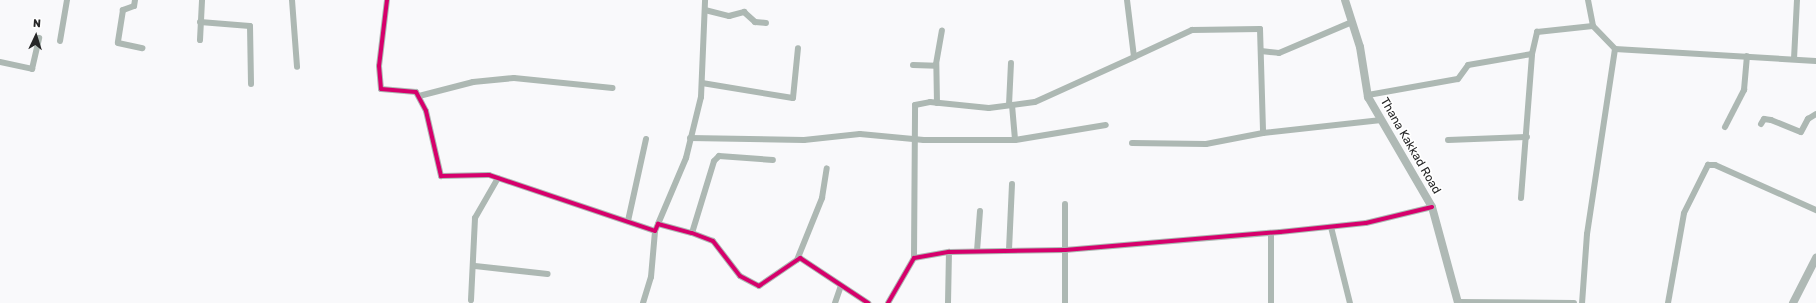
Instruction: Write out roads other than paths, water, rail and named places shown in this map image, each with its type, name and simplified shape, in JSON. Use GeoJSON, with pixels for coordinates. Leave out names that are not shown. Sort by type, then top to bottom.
{"type":"FeatureCollection","features":[{"type":"Feature","properties":{"kind":"main road","name":"Thana Kakkad Road"},"geometry":{"type":"LineString","coordinates":[[1345,0],[1352,22],[1368,95],[1432,207],[1458,302]]}},
{"type":"Feature","properties":{"kind":"main road"},"geometry":{"type":"LineString","coordinates":[[1793,303],[1816,258]]}},
{"type":"Feature","properties":{"kind":"street"},"geometry":{"type":"LineString","coordinates":[[60,42],[67,0]]}},
{"type":"Feature","properties":{"kind":"street"},"geometry":{"type":"LineString","coordinates":[[135,0],[134,6],[123,10],[118,43],[142,48]]}},
{"type":"Feature","properties":{"kind":"street"},"geometry":{"type":"LineString","coordinates":[[200,40],[202,0]]}},
{"type":"Feature","properties":{"kind":"street"},"geometry":{"type":"LineString","coordinates":[[292,0],[297,67]]}},
{"type":"Feature","properties":{"kind":"street"},"geometry":{"type":"LineString","coordinates":[[387,0],[379,66],[381,89],[416,92],[419,96],[441,176],[498,178],[655,230]]}},
{"type":"Feature","properties":{"kind":"street"},"geometry":{"type":"LineString","coordinates":[[643,303],[651,277],[655,230],[686,158],[702,83],[705,0]]}},
{"type":"Feature","properties":{"kind":"street"},"geometry":{"type":"LineString","coordinates":[[1127,0],[1134,57]]}},
{"type":"Feature","properties":{"kind":"street"},"geometry":{"type":"LineString","coordinates":[[1588,0],[1593,26],[1615,49],[1816,61]]}},
{"type":"Feature","properties":{"kind":"street"},"geometry":{"type":"LineString","coordinates":[[1794,59],[1797,0]]}},
{"type":"Feature","properties":{"kind":"street"},"geometry":{"type":"LineString","coordinates":[[705,10],[729,16],[744,12],[756,22],[766,23]]}},
{"type":"Feature","properties":{"kind":"street"},"geometry":{"type":"LineString","coordinates":[[200,22],[250,26],[251,84]]}},
{"type":"Feature","properties":{"kind":"street"},"geometry":{"type":"LineString","coordinates":[[1261,51],[1279,53],[1352,22]]}},
{"type":"Feature","properties":{"kind":"street"},"geometry":{"type":"LineString","coordinates":[[1521,198],[1527,137],[1532,54],[1537,32],[1593,26]]}},
{"type":"Feature","properties":{"kind":"street"},"geometry":{"type":"LineString","coordinates":[[888,303],[914,258],[915,105],[937,102],[989,108],[1035,102],[1192,30],[1260,29],[1263,133]]}},
{"type":"Feature","properties":{"kind":"street"},"geometry":{"type":"LineString","coordinates":[[937,102],[936,66],[942,30]]}},
{"type":"Feature","properties":{"kind":"street"},"geometry":{"type":"LineString","coordinates":[[0,62],[32,69],[39,38]]}},
{"type":"Feature","properties":{"kind":"street"},"geometry":{"type":"LineString","coordinates":[[702,83],[793,98],[798,48]]}},
{"type":"Feature","properties":{"kind":"street"},"geometry":{"type":"LineString","coordinates":[[1582,303],[1587,234],[1615,49]]}},
{"type":"Feature","properties":{"kind":"street"},"geometry":{"type":"LineString","coordinates":[[1368,95],[1458,79],[1468,65],[1532,54]]}},
{"type":"Feature","properties":{"kind":"street"},"geometry":{"type":"LineString","coordinates":[[1725,127],[1744,90],[1747,56]]}},
{"type":"Feature","properties":{"kind":"street"},"geometry":{"type":"LineString","coordinates":[[1011,62],[1010,105],[1015,140]]}},
{"type":"Feature","properties":{"kind":"street"},"geometry":{"type":"LineString","coordinates":[[913,64],[936,66]]}},
{"type":"Feature","properties":{"kind":"street"},"geometry":{"type":"LineString","coordinates":[[419,96],[473,82],[514,78],[612,88]]}},
{"type":"Feature","properties":{"kind":"street"},"geometry":{"type":"LineString","coordinates":[[1761,124],[1764,120],[1772,120],[1800,132],[1808,119],[1816,114]]}},
{"type":"Feature","properties":{"kind":"street"},"geometry":{"type":"LineString","coordinates":[[1132,143],[1206,144],[1263,133],[1381,120]]}},
{"type":"Feature","properties":{"kind":"street"},"geometry":{"type":"LineString","coordinates":[[690,138],[804,140],[860,134],[914,139],[1015,140],[1106,125]]}},
{"type":"Feature","properties":{"kind":"street"},"geometry":{"type":"LineString","coordinates":[[1448,140],[1527,137]]}},
{"type":"Feature","properties":{"kind":"street"},"geometry":{"type":"LineString","coordinates":[[628,221],[646,139]]}},
{"type":"Feature","properties":{"kind":"street"},"geometry":{"type":"LineString","coordinates":[[692,233],[714,162],[719,156],[773,160]]}},
{"type":"Feature","properties":{"kind":"street"},"geometry":{"type":"LineString","coordinates":[[1668,303],[1684,213],[1708,165],[1715,165],[1816,210]]}},
{"type":"Feature","properties":{"kind":"street"},"geometry":{"type":"LineString","coordinates":[[797,260],[822,198],[827,168]]}},
{"type":"Feature","properties":{"kind":"street"},"geometry":{"type":"LineString","coordinates":[[471,300],[475,266],[475,218],[498,178]]}},
{"type":"Feature","properties":{"kind":"street"},"geometry":{"type":"LineString","coordinates":[[1009,250],[1012,184]]}},
{"type":"Feature","properties":{"kind":"street"},"geometry":{"type":"LineString","coordinates":[[1064,303],[1065,204]]}},
{"type":"Feature","properties":{"kind":"street"},"geometry":{"type":"LineString","coordinates":[[914,258],[949,252],[1065,250],[1366,223],[1432,207]]}},
{"type":"Feature","properties":{"kind":"street"},"geometry":{"type":"LineString","coordinates":[[977,251],[980,211]]}},
{"type":"Feature","properties":{"kind":"street"},"geometry":{"type":"LineString","coordinates":[[658,224],[692,233],[714,241],[740,276],[759,286],[800,258],[868,303]]}},
{"type":"Feature","properties":{"kind":"street"},"geometry":{"type":"LineString","coordinates":[[1331,226],[1350,303]]}},
{"type":"Feature","properties":{"kind":"street"},"geometry":{"type":"LineString","coordinates":[[1270,232],[1271,303]]}},
{"type":"Feature","properties":{"kind":"street"},"geometry":{"type":"LineString","coordinates":[[948,303],[949,252]]}},
{"type":"Feature","properties":{"kind":"street"},"geometry":{"type":"LineString","coordinates":[[475,266],[548,274]]}},
{"type":"Feature","properties":{"kind":"street"},"geometry":{"type":"LineString","coordinates":[[835,303],[841,286]]}},
{"type":"Feature","properties":{"kind":"street"},"geometry":{"type":"LineString","coordinates":[[1458,302],[1574,303]]}}]}
